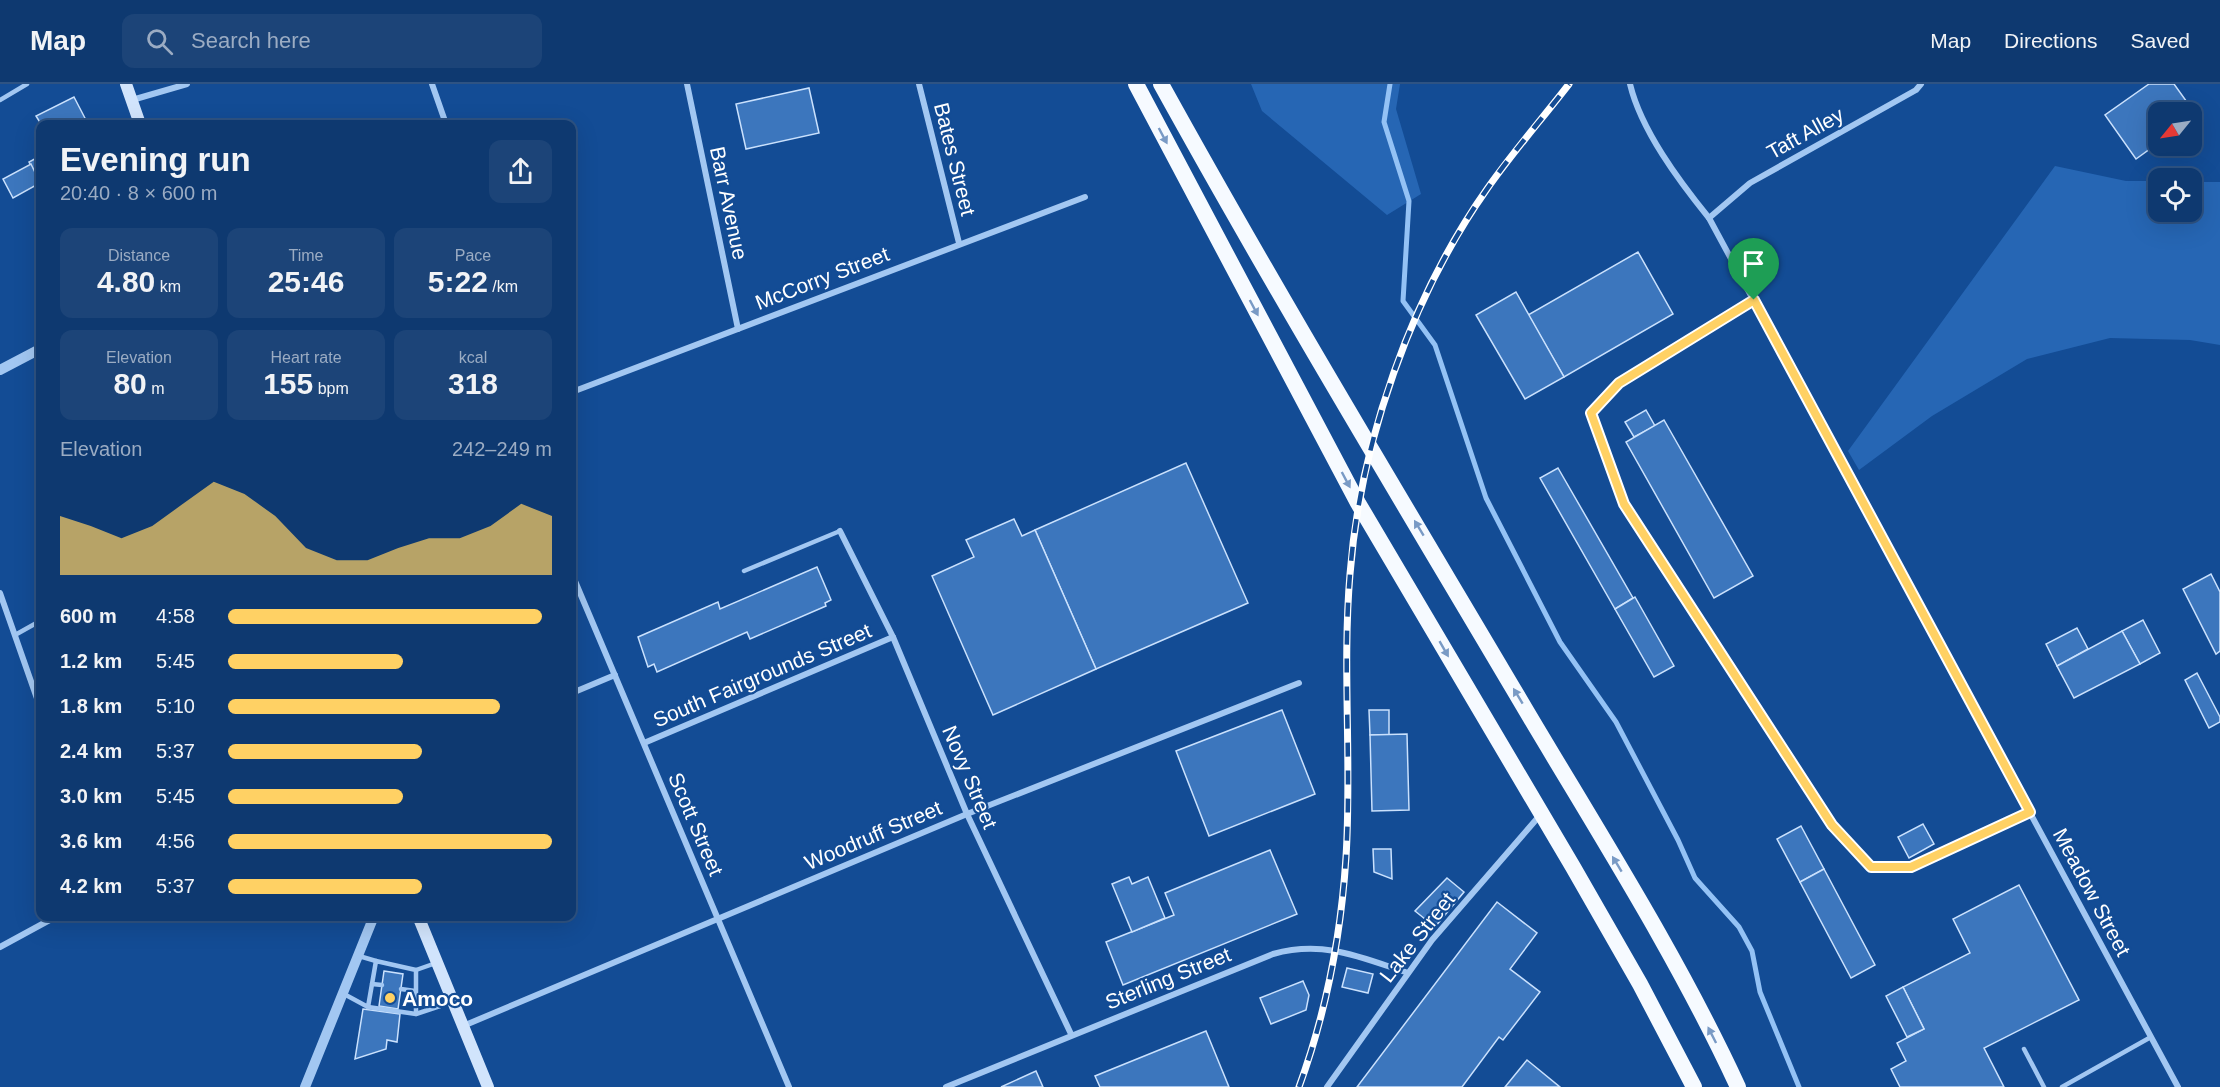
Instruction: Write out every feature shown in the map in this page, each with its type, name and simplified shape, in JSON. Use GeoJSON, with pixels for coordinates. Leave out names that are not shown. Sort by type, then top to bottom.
{"type":"FeatureCollection","features":[{"type":"Feature","properties":{"kind":"highway"},"geometry":{"type":"LineString","coordinates":[[1136,84],[1358,503],[1640,984],[1694,1087]]}},
{"type":"Feature","properties":{"kind":"highway"},"geometry":{"type":"LineString","coordinates":[[1161,84],[1297,324],[1627,880],[1688,988],[1738,1087]]}},
{"type":"Feature","properties":{"kind":"main road"},"geometry":{"type":"LineString","coordinates":[[126,84],[139,120]]}},
{"type":"Feature","properties":{"kind":"main road"},"geometry":{"type":"LineString","coordinates":[[420,921],[488,1087]]}},
{"type":"Feature","properties":{"kind":"street"},"geometry":{"type":"LineString","coordinates":[[132,100],[187,84]]}},
{"type":"Feature","properties":{"kind":"street"},"geometry":{"type":"LineString","coordinates":[[432,84],[445,120]]}},
{"type":"Feature","properties":{"kind":"street","name":"Barr Avenue"},"geometry":{"type":"LineString","coordinates":[[687,84],[738,329]]}},
{"type":"Feature","properties":{"kind":"street","name":"Bates Street"},"geometry":{"type":"LineString","coordinates":[[919,84],[959,243]]}},
{"type":"Feature","properties":{"kind":"street","name":"Meadow Street"},"geometry":{"type":"LineString","coordinates":[[1630,84],[1634,102],[1681,183],[1708,218],[1754,300],[2178,1087]]}},
{"type":"Feature","properties":{"kind":"street","name":"Taft Alley"},"geometry":{"type":"LineString","coordinates":[[1708,218],[1750,183],[1916,90],[1921,84]]}},
{"type":"Feature","properties":{"kind":"street","name":"McCorry Street"},"geometry":{"type":"LineString","coordinates":[[576,390],[1085,196]]}},
{"type":"Feature","properties":{"kind":"street"},"geometry":{"type":"LineString","coordinates":[[0,370],[36,351]]}},
{"type":"Feature","properties":{"kind":"street","name":"Novy Street"},"geometry":{"type":"LineString","coordinates":[[840,531],[893,637],[967,814],[1071,1034]]}},
{"type":"Feature","properties":{"kind":"street","name":"Scott Street"},"geometry":{"type":"LineString","coordinates":[[576,583],[789,1087]]}},
{"type":"Feature","properties":{"kind":"street"},"geometry":{"type":"LineString","coordinates":[[0,593],[36,695]]}},
{"type":"Feature","properties":{"kind":"street","name":"South Fairgrounds Street"},"geometry":{"type":"LineString","coordinates":[[644,743],[893,637]]}},
{"type":"Feature","properties":{"kind":"street"},"geometry":{"type":"LineString","coordinates":[[576,691],[615,675]]}},
{"type":"Feature","properties":{"kind":"street","name":"Woodruff Street"},"geometry":{"type":"LineString","coordinates":[[462,1026],[967,814],[1299,683]]}},
{"type":"Feature","properties":{"kind":"street","name":"Lake Street"},"geometry":{"type":"LineString","coordinates":[[1327,1087],[1432,940],[1541,814]]}},
{"type":"Feature","properties":{"kind":"street"},"geometry":{"type":"LineString","coordinates":[[0,947],[48,921]]}},
{"type":"Feature","properties":{"kind":"street"},"geometry":{"type":"LineString","coordinates":[[305,1087],[372,921]]}},
{"type":"Feature","properties":{"kind":"street","name":"Sterling Street"},"geometry":{"type":"LineString","coordinates":[[946,1087],[1071,1034],[1273,954],[1295,948],[1337,949],[1408,973]]}},
{"type":"Feature","properties":{"kind":"lane"},"geometry":{"type":"LineString","coordinates":[[0,100],[27,84]]}},
{"type":"Feature","properties":{"kind":"lane"},"geometry":{"type":"LineString","coordinates":[[1754,300],[1619,383],[1591,413],[1624,504],[1832,825],[1871,867],[1911,867],[2030,812]]}},
{"type":"Feature","properties":{"kind":"lane"},"geometry":{"type":"LineString","coordinates":[[744,571],[840,531]]}},
{"type":"Feature","properties":{"kind":"lane"},"geometry":{"type":"LineString","coordinates":[[15,635],[36,623]]}},
{"type":"Feature","properties":{"kind":"lane"},"geometry":{"type":"LineString","coordinates":[[358,956],[416,970],[436,963]]}},
{"type":"Feature","properties":{"kind":"lane"},"geometry":{"type":"LineString","coordinates":[[368,1007],[376,961]]}},
{"type":"Feature","properties":{"kind":"lane"},"geometry":{"type":"LineString","coordinates":[[416,970],[416,1014]]}},
{"type":"Feature","properties":{"kind":"lane"},"geometry":{"type":"LineString","coordinates":[[372,984],[382,985]]}},
{"type":"Feature","properties":{"kind":"lane"},"geometry":{"type":"LineString","coordinates":[[401,989],[415,991]]}},
{"type":"Feature","properties":{"kind":"lane"},"geometry":{"type":"LineString","coordinates":[[344,994],[368,1007],[416,1014],[452,1002]]}},
{"type":"Feature","properties":{"kind":"lane"},"geometry":{"type":"LineString","coordinates":[[2062,1087],[2151,1037]]}},
{"type":"Feature","properties":{"kind":"lane"},"geometry":{"type":"LineString","coordinates":[[2024,1048],[2044,1087]]}},
{"type":"Feature","properties":{"kind":"shaded area"},"geometry":{"type":"Polygon","coordinates":[[[1251,84],[1400,84],[1396,109],[1421,194],[1387,215],[1262,111],[1251,84]]]}},
{"type":"Feature","properties":{"kind":"shaded area"},"geometry":{"type":"Polygon","coordinates":[[[2055,166],[2126,181],[2148,181],[2148,222],[2202,222],[2202,182],[2220,182],[2220,345],[2190,340],[2110,338],[2027,359],[1932,416],[1859,470],[1848,451],[2055,166]]]}},
{"type":"Feature","properties":{"kind":"building"},"geometry":{"type":"Polygon","coordinates":[[[2149,84],[2174,84],[2187,102],[2148,102],[2148,150],[2136,159],[2105,115],[2149,84]]]}},
{"type":"Feature","properties":{"kind":"building"},"geometry":{"type":"Polygon","coordinates":[[[809,88],[819,133],[746,149],[736,104],[809,88]]]}},
{"type":"Feature","properties":{"kind":"building"},"geometry":{"type":"Polygon","coordinates":[[[74,97],[86,120],[38,120],[36,116],[74,97]]]}},
{"type":"Feature","properties":{"kind":"building"},"geometry":{"type":"Polygon","coordinates":[[[36,158],[36,175],[29,162],[36,158]]]}},
{"type":"Feature","properties":{"kind":"building"},"geometry":{"type":"Polygon","coordinates":[[[31,164],[36,175],[36,185],[13,198],[3,179],[31,164]]]}},
{"type":"Feature","properties":{"kind":"building"},"geometry":{"type":"Polygon","coordinates":[[[1638,252],[1673,314],[1564,377],[1528,315],[1638,252]]]}},
{"type":"Feature","properties":{"kind":"building"},"geometry":{"type":"Polygon","coordinates":[[[1516,292],[1564,377],[1525,399],[1476,315],[1516,292]]]}},
{"type":"Feature","properties":{"kind":"building"},"geometry":{"type":"Polygon","coordinates":[[[1646,410],[1655,426],[1634,437],[1625,422],[1646,410]]]}},
{"type":"Feature","properties":{"kind":"building"},"geometry":{"type":"Polygon","coordinates":[[[1664,420],[1753,576],[1714,598],[1626,442],[1664,420]]]}},
{"type":"Feature","properties":{"kind":"building"},"geometry":{"type":"Polygon","coordinates":[[[1186,463],[1248,603],[1096,669],[1035,530],[1186,463]]]}},
{"type":"Feature","properties":{"kind":"building"},"geometry":{"type":"Polygon","coordinates":[[[1558,468],[1633,598],[1615,609],[1540,478],[1558,468]]]}},
{"type":"Feature","properties":{"kind":"building"},"geometry":{"type":"Polygon","coordinates":[[[1014,519],[1022,536],[1035,530],[1096,669],[993,715],[932,576],[974,557],[966,540],[1014,519]]]}},
{"type":"Feature","properties":{"kind":"building"},"geometry":{"type":"Polygon","coordinates":[[[817,567],[831,600],[825,603],[826,606],[750,639],[747,632],[657,672],[654,664],[648,667],[638,637],[718,602],[720,609],[817,567]]]}},
{"type":"Feature","properties":{"kind":"building"},"geometry":{"type":"Polygon","coordinates":[[[2211,574],[2220,592],[2220,651],[2216,654],[2183,589],[2211,574]]]}},
{"type":"Feature","properties":{"kind":"building"},"geometry":{"type":"Polygon","coordinates":[[[1635,597],[1674,666],[1654,677],[1615,609],[1635,597]]]}},
{"type":"Feature","properties":{"kind":"building"},"geometry":{"type":"Polygon","coordinates":[[[2143,620],[2160,653],[2140,664],[2122,631],[2143,620]]]}},
{"type":"Feature","properties":{"kind":"building"},"geometry":{"type":"Polygon","coordinates":[[[2077,628],[2088,649],[2057,666],[2046,644],[2077,628]]]}},
{"type":"Feature","properties":{"kind":"building"},"geometry":{"type":"Polygon","coordinates":[[[2122,631],[2140,664],[2074,698],[2057,666],[2122,631]]]}},
{"type":"Feature","properties":{"kind":"building"},"geometry":{"type":"Polygon","coordinates":[[[2197,673],[2220,717],[2220,722],[2209,728],[2185,680],[2197,673]]]}},
{"type":"Feature","properties":{"kind":"building"},"geometry":{"type":"Polygon","coordinates":[[[1282,710],[1315,794],[1209,836],[1176,751],[1282,710]]]}},
{"type":"Feature","properties":{"kind":"building"},"geometry":{"type":"Polygon","coordinates":[[[1369,710],[1389,710],[1389,735],[1370,735],[1369,710]]]}},
{"type":"Feature","properties":{"kind":"building"},"geometry":{"type":"Polygon","coordinates":[[[1407,734],[1409,810],[1372,811],[1370,735],[1407,734]]]}},
{"type":"Feature","properties":{"kind":"building"},"geometry":{"type":"Polygon","coordinates":[[[1923,824],[1934,844],[1909,858],[1898,837],[1923,824]]]}},
{"type":"Feature","properties":{"kind":"building"},"geometry":{"type":"Polygon","coordinates":[[[1801,826],[1824,869],[1800,882],[1777,839],[1801,826]]]}},
{"type":"Feature","properties":{"kind":"building"},"geometry":{"type":"Polygon","coordinates":[[[1373,849],[1391,849],[1392,879],[1374,872],[1373,849]]]}},
{"type":"Feature","properties":{"kind":"building"},"geometry":{"type":"Polygon","coordinates":[[[1270,850],[1297,914],[1123,985],[1106,942],[1174,915],[1165,893],[1270,850]]]}},
{"type":"Feature","properties":{"kind":"building"},"geometry":{"type":"Polygon","coordinates":[[[1824,869],[1875,965],[1851,978],[1800,882],[1824,869]]]}},
{"type":"Feature","properties":{"kind":"building"},"geometry":{"type":"Polygon","coordinates":[[[1129,877],[1132,884],[1148,877],[1165,918],[1132,932],[1112,884],[1129,877]]]}},
{"type":"Feature","properties":{"kind":"building"},"geometry":{"type":"Polygon","coordinates":[[[1447,878],[1464,892],[1435,927],[1415,911],[1447,878]]]}},
{"type":"Feature","properties":{"kind":"building"},"geometry":{"type":"Polygon","coordinates":[[[2019,885],[2079,1000],[1984,1048],[2004,1087],[1900,1087],[1891,1069],[1906,1061],[1897,1043],[1924,1029],[1903,987],[1970,953],[1953,919],[2019,885]]]}},
{"type":"Feature","properties":{"kind":"building"},"geometry":{"type":"Polygon","coordinates":[[[1497,902],[1537,933],[1510,969],[1540,992],[1503,1040],[1499,1037],[1462,1087],[1357,1087],[1497,902]]]}},
{"type":"Feature","properties":{"kind":"building"},"geometry":{"type":"Polygon","coordinates":[[[1347,968],[1373,974],[1368,993],[1342,987],[1347,968]]]}},
{"type":"Feature","properties":{"kind":"building","name":"Amoco"},"geometry":{"type":"Polygon","coordinates":[[[384,971],[403,974],[398,1009],[379,1006],[384,971]]]}},
{"type":"Feature","properties":{"kind":"building"},"geometry":{"type":"Polygon","coordinates":[[[1303,981],[1309,995],[1306,1010],[1271,1024],[1260,998],[1303,981]]]}},
{"type":"Feature","properties":{"kind":"building"},"geometry":{"type":"Polygon","coordinates":[[[1903,987],[1924,1029],[1907,1037],[1886,996],[1903,987]]]}},
{"type":"Feature","properties":{"kind":"building"},"geometry":{"type":"Polygon","coordinates":[[[363,1009],[400,1014],[397,1042],[387,1040],[386,1049],[355,1059],[363,1009]]]}},
{"type":"Feature","properties":{"kind":"building"},"geometry":{"type":"Polygon","coordinates":[[[1206,1031],[1229,1087],[1100,1087],[1095,1076],[1206,1031]]]}},
{"type":"Feature","properties":{"kind":"building"},"geometry":{"type":"Polygon","coordinates":[[[1527,1060],[1560,1087],[1505,1087],[1527,1060]]]}},
{"type":"Feature","properties":{"kind":"building"},"geometry":{"type":"Polygon","coordinates":[[[1036,1071],[1043,1087],[1001,1087],[1036,1071]]]}},
{"type":"Feature","properties":{"kind":"waterway"},"geometry":{"type":"LineString","coordinates":[[1390,84],[1384,122],[1409,201],[1403,301],[1435,345],[1486,498],[1560,642],[1616,722],[1678,840],[1695,878],[1739,927],[1752,951],[1760,992],[1799,1087]]}},
{"type":"Feature","properties":{"kind":"railway"},"geometry":{"type":"LineString","coordinates":[[1299,1087],[1317,1031],[1331,974],[1344,887],[1348,822],[1347,645],[1350,574],[1365,474],[1378,423],[1413,324],[1435,276],[1460,231],[1487,189],[1569,84]]}},
{"type":"Feature","properties":{"kind":"place","name":"Amoco"},"geometry":{"type":"Point","coordinates":[390,998]}},
{"type":"Feature","properties":{"kind":"route"},"geometry":{"type":"LineString","coordinates":[[1754,300],[2030,812],[1911,867],[1871,867],[1832,825],[1624,504],[1591,413],[1619,383],[1754,300]]}}]}
